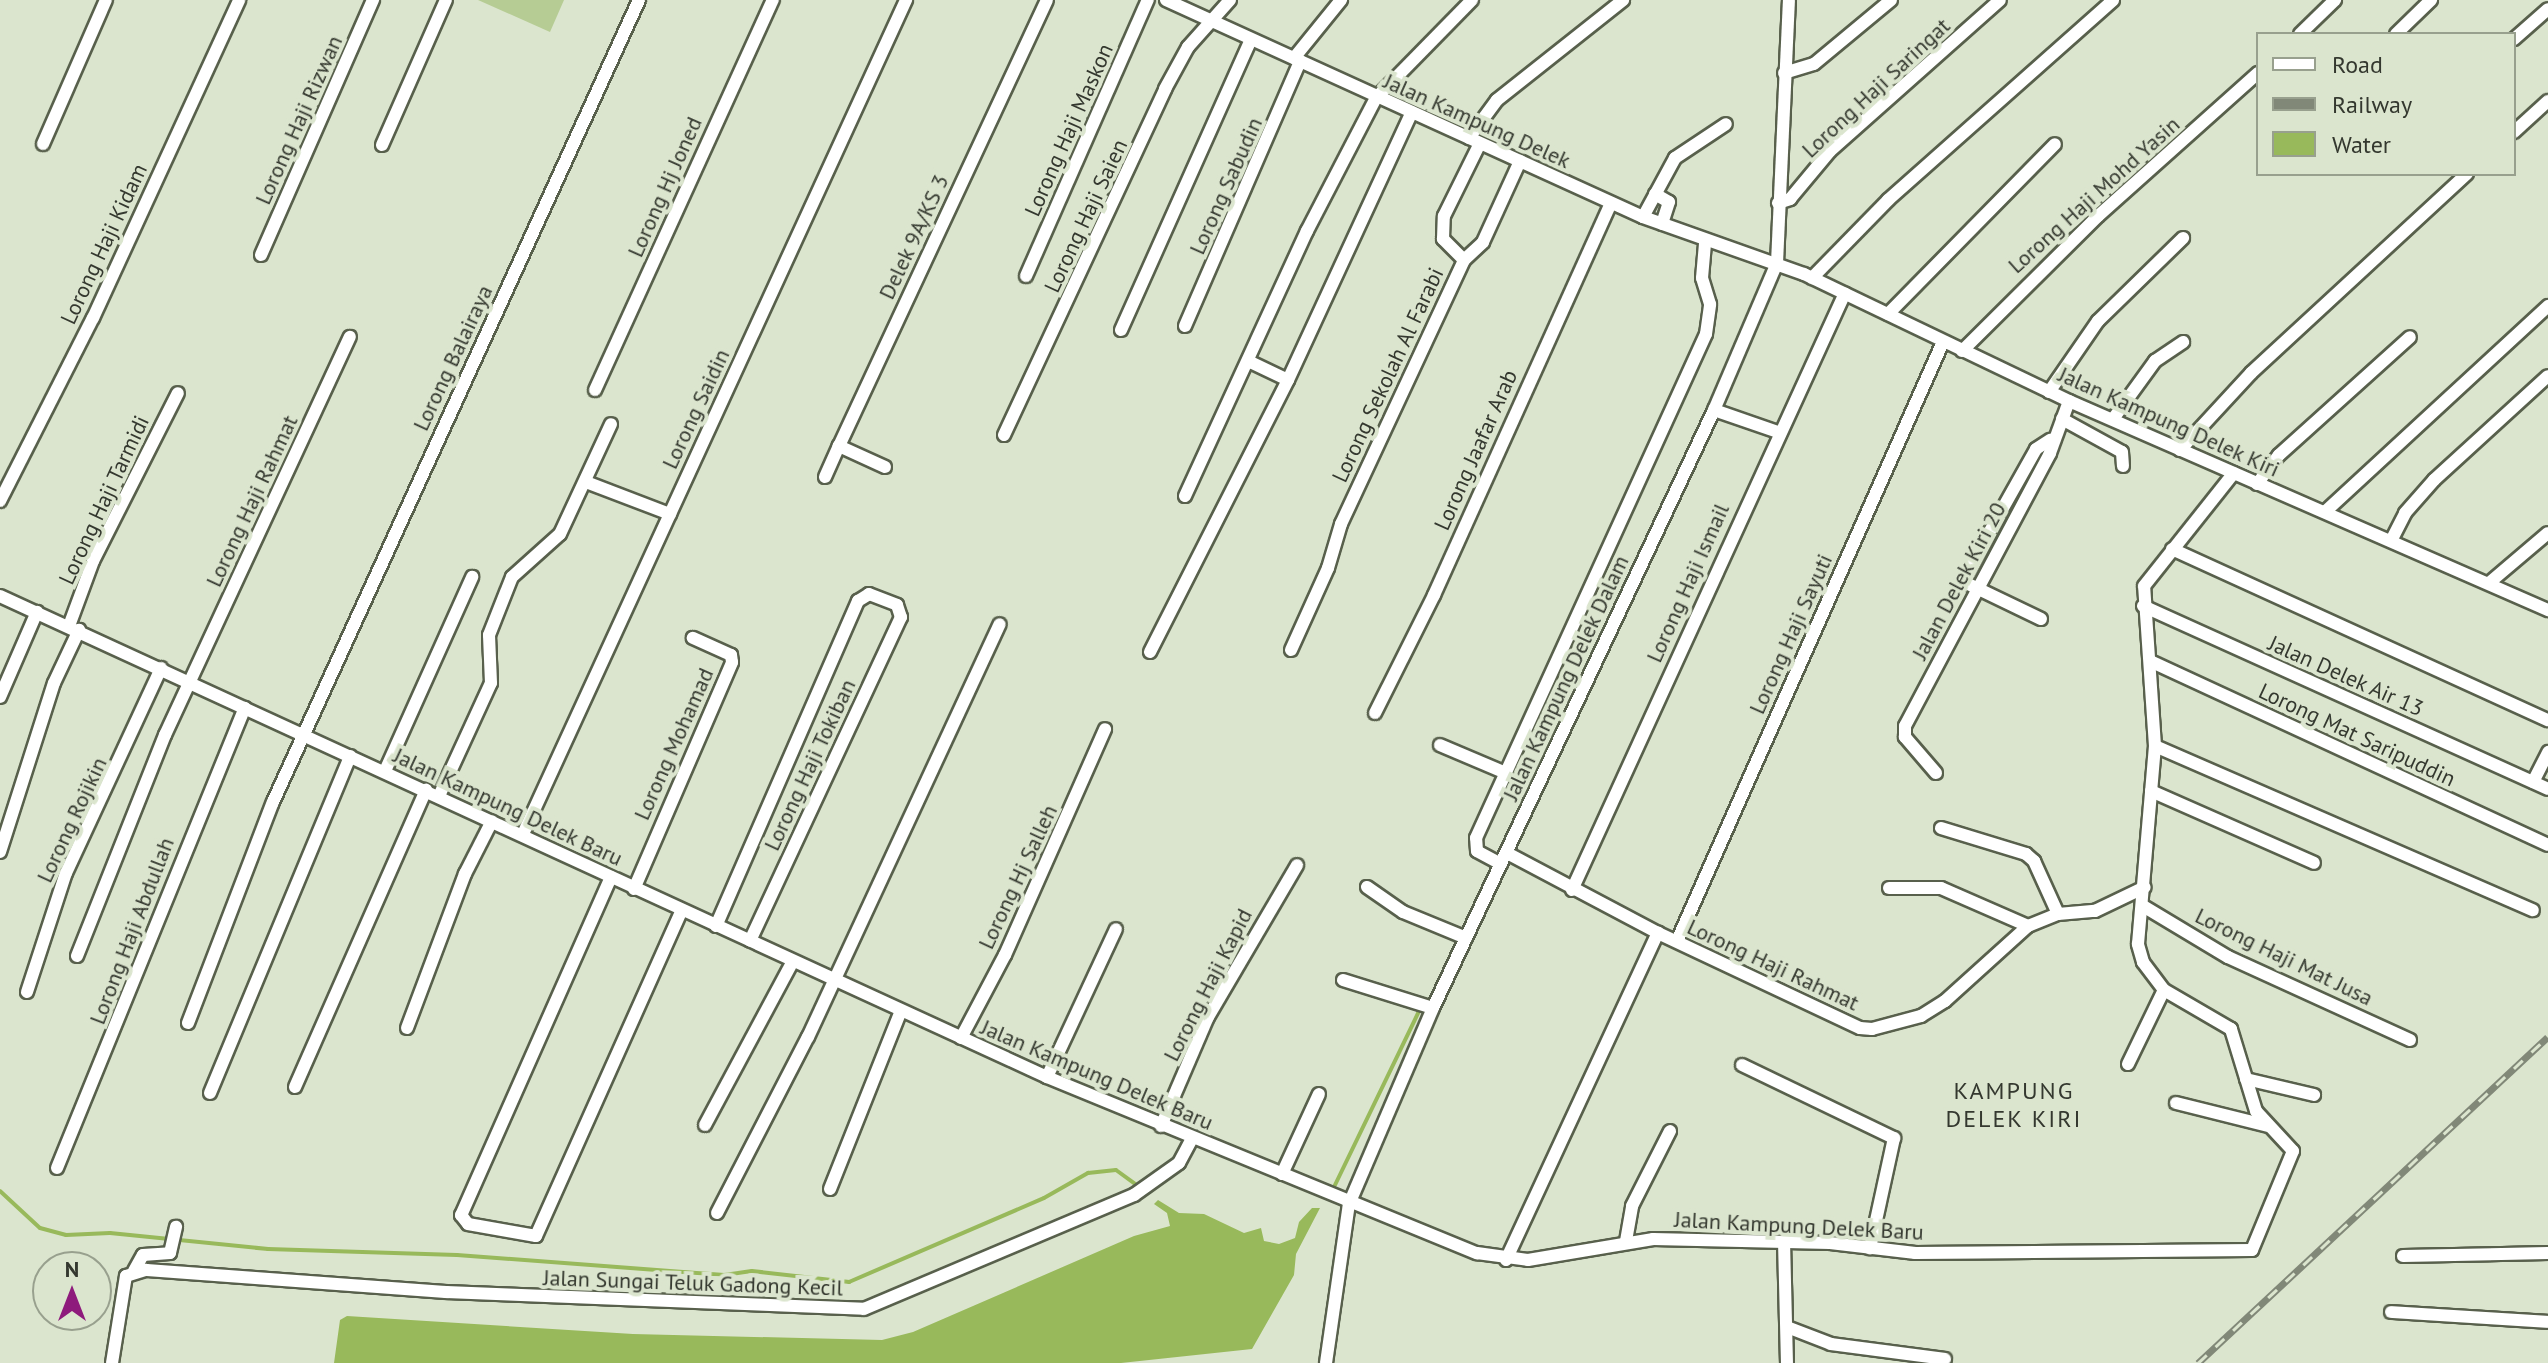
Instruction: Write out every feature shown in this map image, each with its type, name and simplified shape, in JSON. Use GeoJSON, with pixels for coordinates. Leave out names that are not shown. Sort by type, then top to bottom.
{"type":"FeatureCollection","features":[{"type":"Feature","properties":{"kind":"street"},"geometry":{"type":"LineString","coordinates":[[43,144],[106,0]]}},
{"type":"Feature","properties":{"kind":"street","name":"Lorong Haji Kidam"},"geometry":{"type":"LineString","coordinates":[[0,501],[93,318],[239,0]]}},
{"type":"Feature","properties":{"kind":"street","name":"Lorong Haji Rizwan"},"geometry":{"type":"LineString","coordinates":[[261,255],[373,0]]}},
{"type":"Feature","properties":{"kind":"street"},"geometry":{"type":"LineString","coordinates":[[382,145],[446,0]]}},
{"type":"Feature","properties":{"kind":"street","name":"Lorong Balairaya"},"geometry":{"type":"LineString","coordinates":[[188,1023],[303,734],[639,0]]}},
{"type":"Feature","properties":{"kind":"street","name":"Lorong Hj Joned"},"geometry":{"type":"LineString","coordinates":[[595,390],[773,0]]}},
{"type":"Feature","properties":{"kind":"street","name":"Lorong Saidin"},"geometry":{"type":"LineString","coordinates":[[523,834],[906,0]]}},
{"type":"Feature","properties":{"kind":"street","name":"Delek 9A/KS 3"},"geometry":{"type":"LineString","coordinates":[[825,477],[1047,0]]}},
{"type":"Feature","properties":{"kind":"street","name":"Lorong Haji Maskon"},"geometry":{"type":"LineString","coordinates":[[1026,276],[1148,0]]}},
{"type":"Feature","properties":{"kind":"street","name":"Jalan Kampung Delek"},"geometry":{"type":"LineString","coordinates":[[1168,0],[1376,98],[1643,217],[1705,241],[1777,263]]}},
{"type":"Feature","properties":{"kind":"street","name":"Lorong Haji Saien"},"geometry":{"type":"LineString","coordinates":[[1004,435],[1165,89],[1188,47],[1215,22],[1230,0]]}},
{"type":"Feature","properties":{"kind":"street","name":"Lorong Sabudin"},"geometry":{"type":"LineString","coordinates":[[1185,326],[1297,60],[1341,0]]}},
{"type":"Feature","properties":{"kind":"street"},"geometry":{"type":"LineString","coordinates":[[1185,496],[1376,98],[1472,0]]}},
{"type":"Feature","properties":{"kind":"street"},"geometry":{"type":"LineString","coordinates":[[1464,260],[1443,239],[1444,216],[1474,140],[1497,100],[1623,0]]}},
{"type":"Feature","properties":{"kind":"street","name":"Jalan Kampung Delek Dalam"},"geometry":{"type":"LineString","coordinates":[[1326,1363],[1349,1204],[1426,1005],[1466,938],[1497,859],[1714,410],[1777,263],[1789,0]]}},
{"type":"Feature","properties":{"kind":"street"},"geometry":{"type":"LineString","coordinates":[[1784,73],[1814,64],[1891,0]]}},
{"type":"Feature","properties":{"kind":"street","name":"Lorong Haji Saringat"},"geometry":{"type":"LineString","coordinates":[[1778,203],[1790,199],[1830,151],[2000,0]]}},
{"type":"Feature","properties":{"kind":"street"},"geometry":{"type":"LineString","coordinates":[[1812,278],[1888,200],[2113,0]]}},
{"type":"Feature","properties":{"kind":"street"},"geometry":{"type":"LineString","coordinates":[[2302,32],[2335,0]]}},
{"type":"Feature","properties":{"kind":"street"},"geometry":{"type":"LineString","coordinates":[[2398,32],[2431,0]]}},
{"type":"Feature","properties":{"kind":"street"},"geometry":{"type":"LineString","coordinates":[[2516,37],[2548,9]]}},
{"type":"Feature","properties":{"kind":"street"},"geometry":{"type":"LineString","coordinates":[[1121,330],[1251,40]]}},
{"type":"Feature","properties":{"kind":"street","name":"Lorong Haji Mohd Yasin"},"geometry":{"type":"LineString","coordinates":[[1962,351],[2098,216],[2256,75]]}},
{"type":"Feature","properties":{"kind":"street"},"geometry":{"type":"LineString","coordinates":[[2516,130],[2548,101]]}},
{"type":"Feature","properties":{"kind":"street"},"geometry":{"type":"LineString","coordinates":[[1150,652],[1288,380],[1412,112]]}},
{"type":"Feature","properties":{"kind":"street"},"geometry":{"type":"LineString","coordinates":[[1643,217],[1675,158],[1726,124]]}},
{"type":"Feature","properties":{"kind":"street"},"geometry":{"type":"LineString","coordinates":[[1888,314],[2055,144]]}},
{"type":"Feature","properties":{"kind":"street","name":"Lorong Sekolah Al Farabi"},"geometry":{"type":"LineString","coordinates":[[1291,650],[1328,568],[1341,524],[1464,260],[1483,242],[1520,161]]}},
{"type":"Feature","properties":{"kind":"street"},"geometry":{"type":"LineString","coordinates":[[2180,450],[2251,373],[2465,176]]}},
{"type":"Feature","properties":{"kind":"street"},"geometry":{"type":"LineString","coordinates":[[1655,194],[1669,202],[1662,224]]}},
{"type":"Feature","properties":{"kind":"street","name":"Lorong Jaafar Arab"},"geometry":{"type":"LineString","coordinates":[[1375,713],[1434,595],[1611,203]]}},
{"type":"Feature","properties":{"kind":"street"},"geometry":{"type":"LineString","coordinates":[[2049,392],[2098,321],[2183,238]]}},
{"type":"Feature","properties":{"kind":"street"},"geometry":{"type":"LineString","coordinates":[[1497,859],[1474,846],[1706,334],[1710,304],[1702,278],[1705,241]]}},
{"type":"Feature","properties":{"kind":"street","name":"Jalan Kampung Delek Kiri"},"geometry":{"type":"LineString","coordinates":[[1777,263],[2049,392],[2257,484],[2327,510],[2548,610]]}},
{"type":"Feature","properties":{"kind":"street","name":"Lorong Haji Ismail"},"geometry":{"type":"LineString","coordinates":[[1572,890],[1778,432],[1845,293]]}},
{"type":"Feature","properties":{"kind":"street"},"geometry":{"type":"LineString","coordinates":[[2327,510],[2548,306]]}},
{"type":"Feature","properties":{"kind":"street","name":"Lorong Haji Rahmat"},"geometry":{"type":"LineString","coordinates":[[77,956],[190,682],[350,337]]}},
{"type":"Feature","properties":{"kind":"street"},"geometry":{"type":"LineString","coordinates":[[2257,484],[2279,455],[2410,337]]}},
{"type":"Feature","properties":{"kind":"street","name":"Lorong Haji Sayuti"},"geometry":{"type":"LineString","coordinates":[[1677,941],[1943,342]]}},
{"type":"Feature","properties":{"kind":"street"},"geometry":{"type":"LineString","coordinates":[[2113,419],[2155,361],[2183,342]]}},
{"type":"Feature","properties":{"kind":"street"},"geometry":{"type":"LineString","coordinates":[[1248,361],[1288,380]]}},
{"type":"Feature","properties":{"kind":"street"},"geometry":{"type":"LineString","coordinates":[[2392,539],[2401,519],[2548,376]]}},
{"type":"Feature","properties":{"kind":"street","name":"Lorong Haji Tarmidi"},"geometry":{"type":"LineString","coordinates":[[0,852],[93,561],[178,393]]}},
{"type":"Feature","properties":{"kind":"street","name":"Jalan Delek Kiri 20"},"geometry":{"type":"LineString","coordinates":[[1978,588],[1962,581],[2036,449],[2050,440],[2069,401]]}},
{"type":"Feature","properties":{"kind":"street"},"geometry":{"type":"LineString","coordinates":[[1714,410],[1778,432]]}},
{"type":"Feature","properties":{"kind":"street"},"geometry":{"type":"LineString","coordinates":[[2062,419],[2122,452],[2123,466]]}},
{"type":"Feature","properties":{"kind":"street"},"geometry":{"type":"LineString","coordinates":[[439,796],[491,683],[489,635],[512,577],[560,534],[611,424]]}},
{"type":"Feature","properties":{"kind":"street","name":"Jalan Delek Kiri 20"},"geometry":{"type":"LineString","coordinates":[[1936,773],[1905,737],[1905,726],[2050,453],[2050,440]]}},
{"type":"Feature","properties":{"kind":"street"},"geometry":{"type":"LineString","coordinates":[[839,446],[885,467]]}},
{"type":"Feature","properties":{"kind":"street"},"geometry":{"type":"LineString","coordinates":[[2234,473],[2144,586],[2155,746],[2138,944],[2143,962],[2164,990],[2231,1029],[2256,1111],[2268,1126]]}},
{"type":"Feature","properties":{"kind":"street"},"geometry":{"type":"LineString","coordinates":[[586,482],[670,514]]}},
{"type":"Feature","properties":{"kind":"street"},"geometry":{"type":"LineString","coordinates":[[2489,583],[2548,533]]}},
{"type":"Feature","properties":{"kind":"street"},"geometry":{"type":"LineString","coordinates":[[2172,549],[2548,720]]}},
{"type":"Feature","properties":{"kind":"street"},"geometry":{"type":"LineString","coordinates":[[385,771],[472,577]]}},
{"type":"Feature","properties":{"kind":"street"},"geometry":{"type":"LineString","coordinates":[[1978,588],[2041,619]]}},
{"type":"Feature","properties":{"kind":"street","name":"Lorong Haji Tokiban"},"geometry":{"type":"LineString","coordinates":[[716,926],[858,601],[869,594],[897,605],[901,617],[750,941]]}},
{"type":"Feature","properties":{"kind":"street","name":"Jalan Kampung Delek Baru"},"geometry":{"type":"LineString","coordinates":[[0,596],[1047,1077],[1349,1204],[1506,1260],[1626,1241],[1784,1241],[1915,1253],[2252,1250],[2293,1158],[2268,1126]]}},
{"type":"Feature","properties":{"kind":"street","name":"Jalan Delek Air 13"},"geometry":{"type":"LineString","coordinates":[[2143,606],[2548,789]]}},
{"type":"Feature","properties":{"kind":"street"},"geometry":{"type":"LineString","coordinates":[[0,697],[37,612]]}},
{"type":"Feature","properties":{"kind":"street"},"geometry":{"type":"LineString","coordinates":[[717,1213],[834,979],[1000,624]]}},
{"type":"Feature","properties":{"kind":"street","name":"Lorong Mohamad"},"geometry":{"type":"LineString","coordinates":[[634,889],[732,662],[731,655],[693,638]]}},
{"type":"Feature","properties":{"kind":"street","name":"Lorong Mat Saripuddin"},"geometry":{"type":"LineString","coordinates":[[2150,661],[2548,845]]}},
{"type":"Feature","properties":{"kind":"street","name":"Lorong Rojikin"},"geometry":{"type":"LineString","coordinates":[[27,992],[66,873],[161,668]]}},
{"type":"Feature","properties":{"kind":"street","name":"Lorong Haji Abdullah"},"geometry":{"type":"LineString","coordinates":[[57,1168],[245,708]]}},
{"type":"Feature","properties":{"kind":"street","name":"Lorong Hj Salleh"},"geometry":{"type":"LineString","coordinates":[[961,1038],[1105,729]]}},
{"type":"Feature","properties":{"kind":"street"},"geometry":{"type":"LineString","coordinates":[[1440,745],[1506,773]]}},
{"type":"Feature","properties":{"kind":"street"},"geometry":{"type":"LineString","coordinates":[[2155,746],[2533,910]]}},
{"type":"Feature","properties":{"kind":"street"},"geometry":{"type":"LineString","coordinates":[[2533,782],[2548,752]]}},
{"type":"Feature","properties":{"kind":"street"},"geometry":{"type":"LineString","coordinates":[[210,1093],[350,756]]}},
{"type":"Feature","properties":{"kind":"street"},"geometry":{"type":"LineString","coordinates":[[295,1087],[426,790]]}},
{"type":"Feature","properties":{"kind":"street"},"geometry":{"type":"LineString","coordinates":[[2151,791],[2314,863]]}},
{"type":"Feature","properties":{"kind":"street"},"geometry":{"type":"LineString","coordinates":[[407,1028],[465,874],[492,821]]}},
{"type":"Feature","properties":{"kind":"street"},"geometry":{"type":"LineString","coordinates":[[1941,828],[2026,854],[2034,861],[2058,914]]}},
{"type":"Feature","properties":{"kind":"street","name":"Lorong Haji Rahmat"},"geometry":{"type":"LineString","coordinates":[[1497,859],[1572,890],[1860,1028],[1872,1029],[1921,1016],[1945,1001],[2028,926],[2058,914],[2095,911],[2145,887]]}},
{"type":"Feature","properties":{"kind":"street","name":"Lorong Haji Kapid"},"geometry":{"type":"LineString","coordinates":[[1161,1126],[1208,1017],[1297,865]]}},
{"type":"Feature","properties":{"kind":"street"},"geometry":{"type":"LineString","coordinates":[[611,877],[461,1215],[468,1224],[536,1236],[682,910]]}},
{"type":"Feature","properties":{"kind":"street"},"geometry":{"type":"LineString","coordinates":[[1367,887],[1403,912],[1466,938]]}},
{"type":"Feature","properties":{"kind":"street"},"geometry":{"type":"LineString","coordinates":[[1889,888],[1941,888],[2028,926]]}},
{"type":"Feature","properties":{"kind":"street","name":"Lorong Haji Mat Jusa"},"geometry":{"type":"LineString","coordinates":[[2143,906],[2228,957],[2410,1040]]}},
{"type":"Feature","properties":{"kind":"street"},"geometry":{"type":"LineString","coordinates":[[1047,1077],[1116,929]]}},
{"type":"Feature","properties":{"kind":"street"},"geometry":{"type":"LineString","coordinates":[[1506,1260],[1658,933]]}},
{"type":"Feature","properties":{"kind":"street"},"geometry":{"type":"LineString","coordinates":[[705,1125],[793,961]]}},
{"type":"Feature","properties":{"kind":"street"},"geometry":{"type":"LineString","coordinates":[[1343,980],[1426,1005]]}},
{"type":"Feature","properties":{"kind":"street"},"geometry":{"type":"LineString","coordinates":[[2128,1064],[2164,990]]}},
{"type":"Feature","properties":{"kind":"street"},"geometry":{"type":"LineString","coordinates":[[830,1189],[901,1011]]}},
{"type":"Feature","properties":{"kind":"street"},"geometry":{"type":"LineString","coordinates":[[1742,1065],[1894,1138],[1870,1248]]}},
{"type":"Feature","properties":{"kind":"street"},"geometry":{"type":"LineString","coordinates":[[2246,1079],[2314,1095]]}},
{"type":"Feature","properties":{"kind":"street"},"geometry":{"type":"LineString","coordinates":[[1282,1174],[1319,1094]]}},
{"type":"Feature","properties":{"kind":"street"},"geometry":{"type":"LineString","coordinates":[[2176,1103],[2268,1126]]}},
{"type":"Feature","properties":{"kind":"street"},"geometry":{"type":"LineString","coordinates":[[1626,1241],[1632,1206],[1670,1131]]}},
{"type":"Feature","properties":{"kind":"street","name":"Jalan Sungai Teluk Gadong Kecil"},"geometry":{"type":"LineString","coordinates":[[140,1270],[446,1292],[837,1312],[864,1309],[1134,1195],[1179,1163],[1192,1139]]}},
{"type":"Feature","properties":{"kind":"street"},"geometry":{"type":"LineString","coordinates":[[112,1363],[126,1276],[140,1270],[138,1259],[170,1253],[176,1227]]}},
{"type":"Feature","properties":{"kind":"street"},"geometry":{"type":"LineString","coordinates":[[1784,1241],[1787,1363]]}},
{"type":"Feature","properties":{"kind":"street"},"geometry":{"type":"LineString","coordinates":[[2403,1256],[2548,1253]]}},
{"type":"Feature","properties":{"kind":"street"},"geometry":{"type":"LineString","coordinates":[[2391,1312],[2548,1322]]}},
{"type":"Feature","properties":{"kind":"street"},"geometry":{"type":"LineString","coordinates":[[1787,1327],[1831,1344],[1945,1359]]}},
{"type":"Feature","properties":{"kind":"shaded area"},"geometry":{"type":"Polygon","coordinates":[[[478,0],[564,0],[550,32],[478,0]]]}},
{"type":"Feature","properties":{"kind":"water"},"geometry":{"type":"Polygon","coordinates":[[[1158,1200],[1179,1213],[1204,1214],[1244,1233],[1261,1228],[1264,1241],[1279,1244],[1295,1238],[1299,1222],[1312,1208],[1320,1208],[1296,1254],[1294,1275],[1252,1349],[1121,1363],[334,1363],[340,1320],[347,1316],[633,1334],[882,1340],[913,1332],[1134,1236],[1170,1226],[1167,1213],[1154,1204],[1158,1200]]]}},
{"type":"Feature","properties":{"kind":"waterway"},"geometry":{"type":"LineString","coordinates":[[1335,1185],[1419,1011]]}},
{"type":"Feature","properties":{"kind":"waterway"},"geometry":{"type":"LineString","coordinates":[[0,1191],[40,1228],[66,1235],[110,1233],[268,1249],[457,1255],[724,1275],[752,1271],[849,1282],[1044,1198],[1088,1173],[1116,1170],[1135,1184]]}},
{"type":"Feature","properties":{"kind":"railway"},"geometry":{"type":"LineString","coordinates":[[2198,1363],[2548,1037]]}},
{"type":"Feature","properties":{"kind":"district","name":"KAMPUNG DELEK KIRI"},"geometry":{"type":"Point","coordinates":[2014,1105]}}]}
